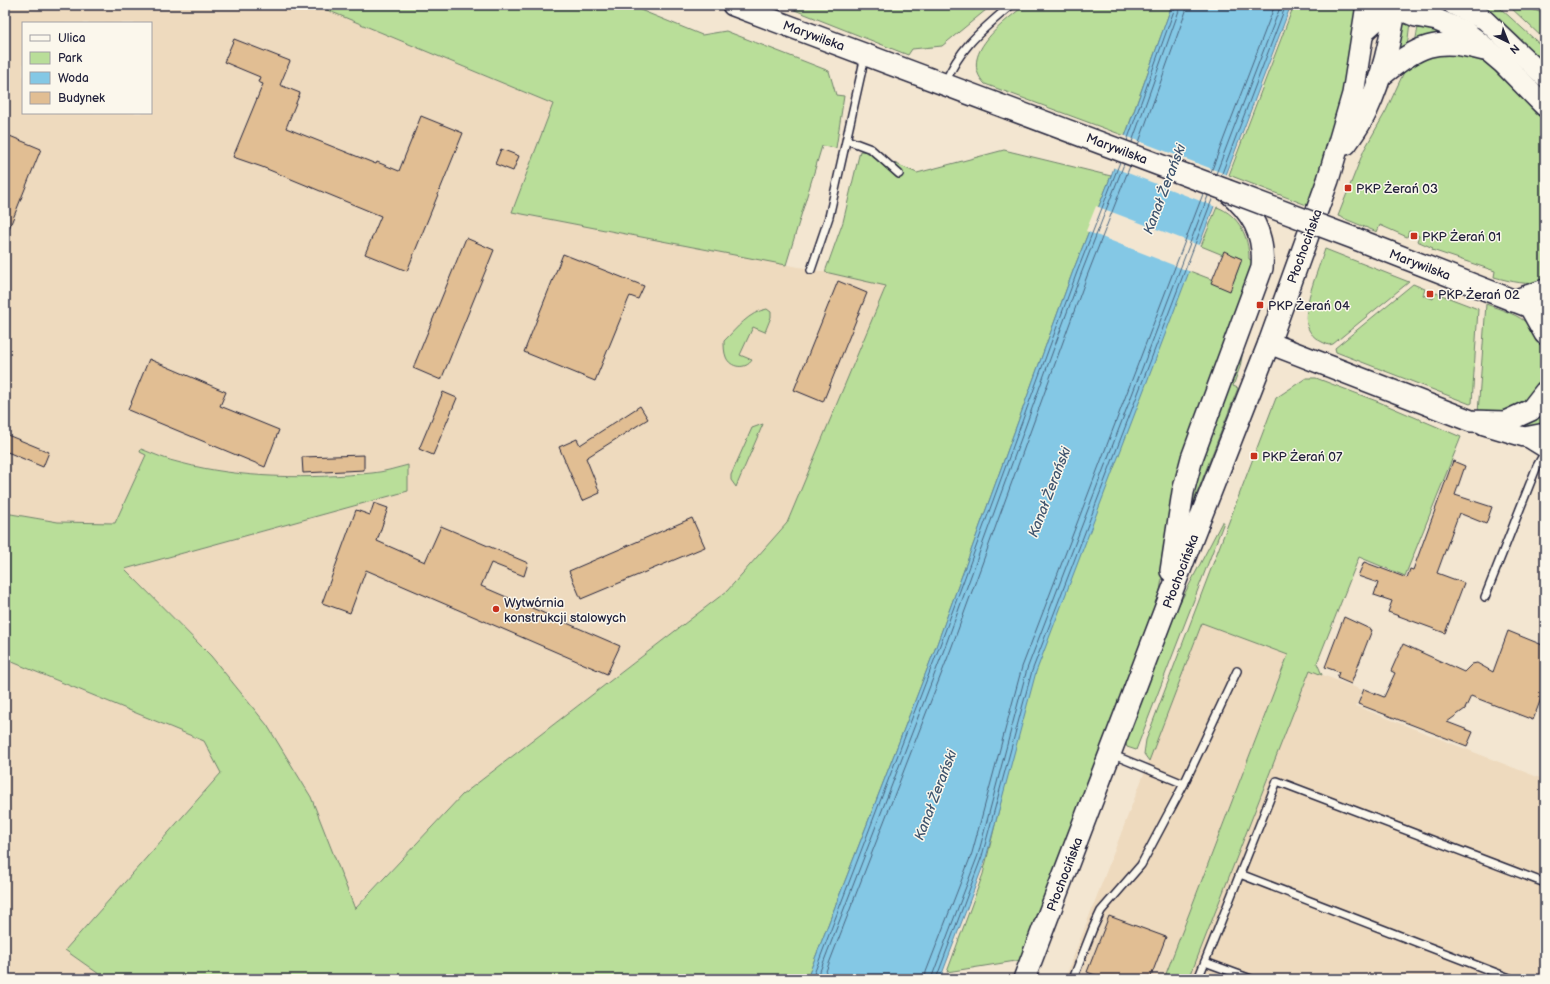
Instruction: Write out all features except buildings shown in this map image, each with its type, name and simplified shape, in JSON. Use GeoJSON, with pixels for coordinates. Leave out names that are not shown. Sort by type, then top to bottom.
{"type":"FeatureCollection","features":[{"type":"Feature","properties":{"kind":"main road","name":"Marywilska"},"geometry":{"type":"LineString","coordinates":[[733,5],[1054,124],[1356,239],[1529,307]]}},
{"type":"Feature","properties":{"kind":"main road","name":"Płochocińska"},"geometry":{"type":"LineString","coordinates":[[1024,979],[1269,343],[1334,163],[1354,94],[1367,5]]}},
{"type":"Feature","properties":{"kind":"main road","name":"Płochocińska"},"geometry":{"type":"LineString","coordinates":[[1334,163],[1367,111],[1381,76],[1396,5]]}},
{"type":"Feature","properties":{"kind":"main road"},"geometry":{"type":"LineString","coordinates":[[1396,5],[1404,11],[1416,16],[1436,20],[1464,32],[1503,63],[1545,106]]}},
{"type":"Feature","properties":{"kind":"main road"},"geometry":{"type":"LineString","coordinates":[[1381,76],[1408,55],[1432,45],[1445,43],[1458,44],[1488,51]]}},
{"type":"Feature","properties":{"kind":"main road"},"geometry":{"type":"LineString","coordinates":[[1167,607],[1183,492],[1192,458],[1262,268],[1263,257],[1255,222],[1241,204],[1226,190]]}},
{"type":"Feature","properties":{"kind":"main road"},"geometry":{"type":"LineString","coordinates":[[1545,290],[1529,307],[1545,334]]}},
{"type":"Feature","properties":{"kind":"main road"},"geometry":{"type":"LineString","coordinates":[[1269,343],[1471,421],[1505,422],[1531,410],[1545,392]]}},
{"type":"Feature","properties":{"kind":"street"},"geometry":{"type":"LineString","coordinates":[[1362,34],[1396,5]]}},
{"type":"Feature","properties":{"kind":"street"},"geometry":{"type":"LineString","coordinates":[[1453,5],[1485,20]]}},
{"type":"Feature","properties":{"kind":"street"},"geometry":{"type":"LineString","coordinates":[[1469,5],[1545,77]]}},
{"type":"Feature","properties":{"kind":"street"},"geometry":{"type":"LineString","coordinates":[[1471,421],[1524,437],[1545,451]]}},
{"type":"Feature","properties":{"kind":"street"},"geometry":{"type":"LineString","coordinates":[[1524,437],[1545,433]]}},
{"type":"Feature","properties":{"kind":"lane"},"geometry":{"type":"LineString","coordinates":[[945,83],[963,49],[1011,5]]}},
{"type":"Feature","properties":{"kind":"lane"},"geometry":{"type":"LineString","coordinates":[[811,270],[829,218],[866,55]]}},
{"type":"Feature","properties":{"kind":"lane"},"geometry":{"type":"LineString","coordinates":[[846,140],[871,149],[899,174]]}},
{"type":"Feature","properties":{"kind":"lane"},"geometry":{"type":"LineString","coordinates":[[1485,597],[1537,466],[1545,451]]}},
{"type":"Feature","properties":{"kind":"lane"},"geometry":{"type":"LineString","coordinates":[[1072,979],[1101,911],[1141,865],[1184,784],[1237,671]]}},
{"type":"Feature","properties":{"kind":"lane"},"geometry":{"type":"LineString","coordinates":[[1110,754],[1184,784]]}},
{"type":"Feature","properties":{"kind":"lane"},"geometry":{"type":"LineString","coordinates":[[1198,979],[1278,781],[1545,883]]}},
{"type":"Feature","properties":{"kind":"lane"},"geometry":{"type":"LineString","coordinates":[[1240,874],[1512,979]]}},
{"type":"Feature","properties":{"kind":"lane"},"geometry":{"type":"LineString","coordinates":[[1205,962],[1251,979]]}},
{"type":"Feature","properties":{"kind":"shaded area"},"geometry":{"type":"Polygon","coordinates":[[[5,5],[315,5],[553,104],[512,212],[825,272],[886,286],[787,523],[727,591],[462,795],[354,909],[311,797],[267,725],[211,656],[125,569],[408,491],[408,465],[373,473],[306,476],[260,476],[213,470],[180,463],[141,449],[146,455],[115,523],[58,522],[5,513],[5,5]]]}},
{"type":"Feature","properties":{"kind":"shaded area"},"geometry":{"type":"Polygon","coordinates":[[[1521,5],[1545,5],[1545,14],[1521,5]]]}},
{"type":"Feature","properties":{"kind":"shaded area"},"geometry":{"type":"Polygon","coordinates":[[[1202,623],[1288,655],[1164,979],[1065,979],[1202,623]]]}},
{"type":"Feature","properties":{"kind":"shaded area"},"geometry":{"type":"Polygon","coordinates":[[[5,659],[204,741],[221,773],[65,950],[106,979],[5,979],[5,659]]]}},
{"type":"Feature","properties":{"kind":"shaded area"},"geometry":{"type":"Polygon","coordinates":[[[1310,670],[1362,690],[1356,706],[1545,780],[1545,979],[1189,979],[1310,670]]]}},
{"type":"Feature","properties":{"kind":"green space"},"geometry":{"type":"Polygon","coordinates":[[[315,5],[628,5],[702,35],[726,31],[829,71],[836,95],[844,96],[836,148],[822,146],[786,265],[512,212],[553,104],[315,5]]]}},
{"type":"Feature","properties":{"kind":"green space"},"geometry":{"type":"Polygon","coordinates":[[[782,5],[992,5],[942,46],[912,49],[908,55],[782,5]]]}},
{"type":"Feature","properties":{"kind":"green space"},"geometry":{"type":"Polygon","coordinates":[[[1025,5],[1172,5],[1125,136],[985,84],[978,73],[976,62],[980,51],[996,30],[1025,5]]]}},
{"type":"Feature","properties":{"kind":"green space"},"geometry":{"type":"Polygon","coordinates":[[[1294,5],[1360,5],[1352,75],[1309,206],[1229,175],[1294,5]]]}},
{"type":"Feature","properties":{"kind":"green space"},"geometry":{"type":"Polygon","coordinates":[[[1478,5],[1494,5],[1500,8],[1545,49],[1545,66],[1478,5]]]}},
{"type":"Feature","properties":{"kind":"green space"},"geometry":{"type":"Polygon","coordinates":[[[1508,5],[1521,5],[1545,14],[1545,40],[1508,5]]]}},
{"type":"Feature","properties":{"kind":"green space"},"geometry":{"type":"Polygon","coordinates":[[[1403,22],[1410,22],[1407,47],[1398,52],[1400,24],[1403,22]]]}},
{"type":"Feature","properties":{"kind":"green space"},"geometry":{"type":"Polygon","coordinates":[[[1419,22],[1453,33],[1415,43],[1419,22]]]}},
{"type":"Feature","properties":{"kind":"green space"},"geometry":{"type":"Polygon","coordinates":[[[1429,52],[1479,56],[1494,65],[1545,116],[1545,283],[1520,283],[1494,277],[1495,271],[1432,250],[1433,248],[1417,241],[1419,236],[1409,231],[1407,237],[1380,225],[1377,232],[1338,216],[1364,150],[1386,111],[1409,61],[1429,52]]]}},
{"type":"Feature","properties":{"kind":"green space"},"geometry":{"type":"Polygon","coordinates":[[[1004,150],[1111,176],[1073,271],[937,644],[807,979],[106,979],[65,950],[221,773],[204,741],[5,659],[5,513],[58,522],[115,523],[146,455],[140,452],[141,449],[171,460],[204,468],[252,475],[300,477],[348,475],[386,471],[408,465],[408,491],[125,569],[211,656],[267,725],[311,797],[355,909],[462,795],[727,591],[787,523],[886,286],[825,272],[843,222],[860,151],[869,152],[917,173],[1004,150]]]}},
{"type":"Feature","properties":{"kind":"green space"},"geometry":{"type":"Polygon","coordinates":[[[1217,207],[1231,215],[1237,221],[1245,235],[1249,251],[1249,259],[1254,261],[1175,504],[1159,596],[1022,960],[947,972],[983,874],[1017,736],[1013,734],[1067,585],[1187,270],[1213,280],[1212,283],[1230,290],[1242,259],[1224,252],[1223,255],[1201,246],[1217,207]]]}},
{"type":"Feature","properties":{"kind":"green space"},"geometry":{"type":"Polygon","coordinates":[[[1325,249],[1409,282],[1333,344],[1329,345],[1320,341],[1309,330],[1306,313],[1311,290],[1325,249]]]}},
{"type":"Feature","properties":{"kind":"green space"},"geometry":{"type":"Polygon","coordinates":[[[1413,284],[1425,289],[1423,295],[1433,299],[1436,293],[1478,309],[1472,403],[1470,404],[1336,352],[1335,348],[1413,284]]]}},
{"type":"Feature","properties":{"kind":"green space"},"geometry":{"type":"Polygon","coordinates":[[[1486,304],[1510,313],[1526,322],[1536,333],[1543,350],[1545,360],[1543,378],[1534,394],[1512,411],[1506,413],[1478,413],[1486,304]]]}},
{"type":"Feature","properties":{"kind":"green space"},"geometry":{"type":"Polygon","coordinates":[[[767,309],[771,312],[771,317],[765,332],[753,327],[740,355],[752,360],[746,365],[742,366],[731,364],[725,355],[724,341],[749,317],[755,313],[767,309]]]}},
{"type":"Feature","properties":{"kind":"green space"},"geometry":{"type":"Polygon","coordinates":[[[1247,331],[1240,367],[1233,386],[1238,388],[1190,511],[1192,478],[1247,331]]]}},
{"type":"Feature","properties":{"kind":"green space"},"geometry":{"type":"Polygon","coordinates":[[[1306,378],[1316,378],[1379,402],[1461,437],[1405,576],[1359,557],[1317,663],[1322,675],[1310,670],[1189,979],[1164,979],[1288,655],[1202,623],[1149,761],[1144,754],[1146,740],[1276,398],[1306,378]]]}},
{"type":"Feature","properties":{"kind":"green space"},"geometry":{"type":"Polygon","coordinates":[[[1545,404],[1545,427],[1525,430],[1521,427],[1521,425],[1545,404]]]}},
{"type":"Feature","properties":{"kind":"green space"},"geometry":{"type":"Polygon","coordinates":[[[763,424],[736,487],[731,480],[731,475],[752,428],[763,424]]]}},
{"type":"Feature","properties":{"kind":"green space"},"geometry":{"type":"Polygon","coordinates":[[[1222,522],[1224,522],[1136,750],[1127,747],[1125,741],[1173,616],[1222,522]]]}},
{"type":"Feature","properties":{"kind":"water","name":"Kanał Żerański"},"geometry":{"type":"Polygon","coordinates":[[[1172,5],[1291,5],[1036,672],[986,858],[940,979],[807,979],[937,644],[1073,271],[1111,176],[1172,5]]]}},
{"type":"Feature","properties":{"kind":"pier"},"geometry":{"type":"Polygon","coordinates":[[[1123,135],[1228,175],[1216,207],[1112,167],[1123,135]]]}},
{"type":"Feature","properties":{"kind":"pier"},"geometry":{"type":"Polygon","coordinates":[[[1096,206],[1201,246],[1191,272],[1086,231],[1096,206]]]}},
{"type":"Feature","properties":{"kind":"place","name":"PKP Żerań 03"},"geometry":{"type":"Point","coordinates":[1348,188]}},
{"type":"Feature","properties":{"kind":"place","name":"PKP Żerań 01"},"geometry":{"type":"Point","coordinates":[1414,236]}},
{"type":"Feature","properties":{"kind":"place","name":"PKP Żerań 02"},"geometry":{"type":"Point","coordinates":[1430,294]}},
{"type":"Feature","properties":{"kind":"place","name":"PKP Żerań 04"},"geometry":{"type":"Point","coordinates":[1260,305]}},
{"type":"Feature","properties":{"kind":"place","name":"PKP Żerań 07"},"geometry":{"type":"Point","coordinates":[1254,456]}},
{"type":"Feature","properties":{"kind":"place","name":"Wytwórnia konstrukcji stalowych"},"geometry":{"type":"Point","coordinates":[496,609]}}]}
